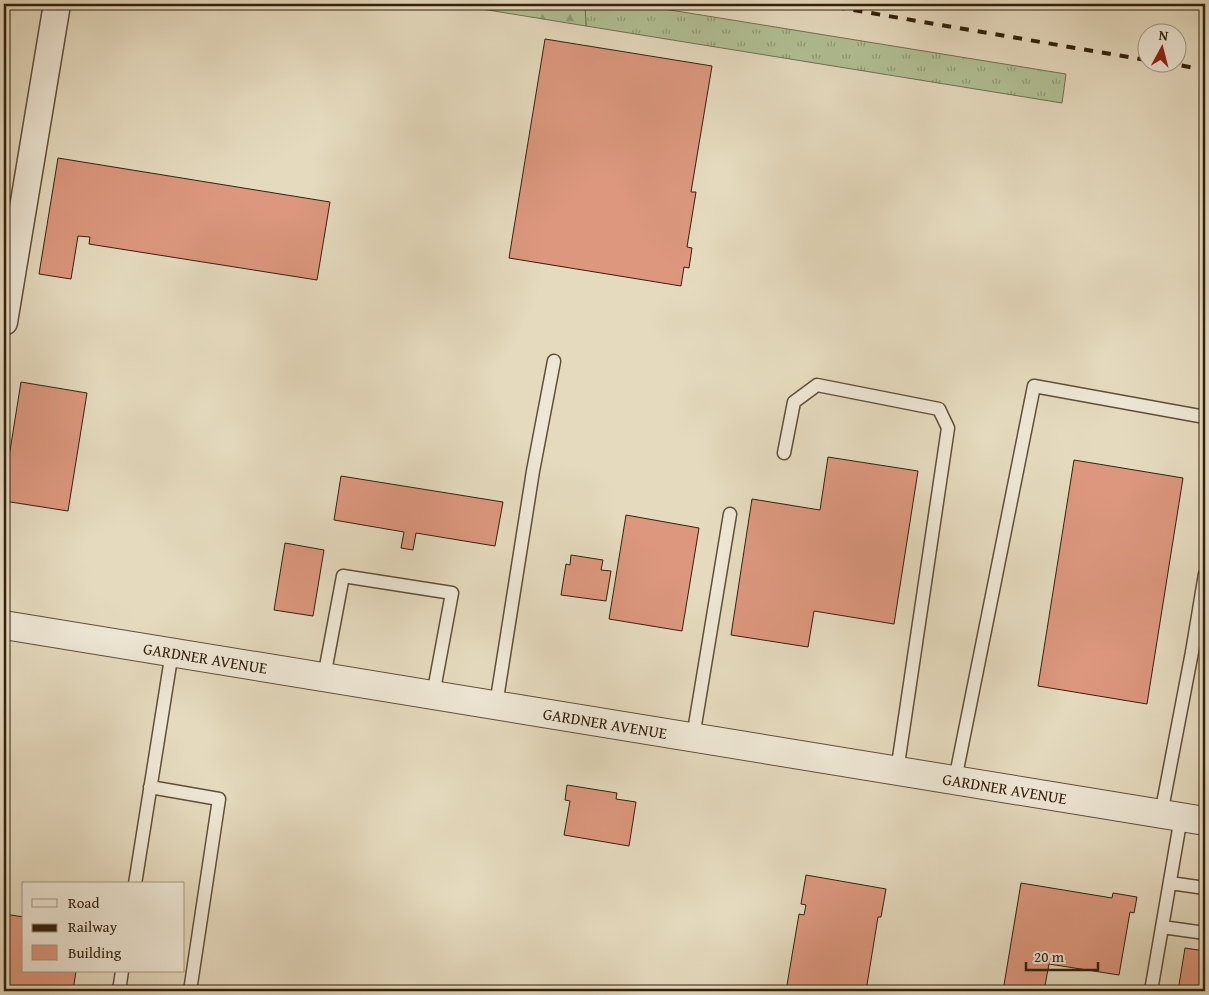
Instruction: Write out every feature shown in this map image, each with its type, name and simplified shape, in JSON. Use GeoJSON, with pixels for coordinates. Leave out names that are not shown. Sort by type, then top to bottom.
{"type":"FeatureCollection","features":[{"type":"Feature","properties":{"kind":"street"},"geometry":{"type":"LineString","coordinates":[[4,322],[58,4]]}},
{"type":"Feature","properties":{"kind":"street","name":"GARDNER AVENUE"},"geometry":{"type":"LineString","coordinates":[[4,625],[1182,817]]}},
{"type":"Feature","properties":{"kind":"lane"},"geometry":{"type":"LineString","coordinates":[[496,705],[533,471],[554,361]]}},
{"type":"Feature","properties":{"kind":"lane"},"geometry":{"type":"LineString","coordinates":[[784,453],[794,402],[817,386],[939,409],[948,428],[897,771]]}},
{"type":"Feature","properties":{"kind":"lane"},"geometry":{"type":"LineString","coordinates":[[954,780],[1034,386],[1205,417]]}},
{"type":"Feature","properties":{"kind":"lane"},"geometry":{"type":"LineString","coordinates":[[693,737],[730,514]]}},
{"type":"Feature","properties":{"kind":"lane"},"geometry":{"type":"LineString","coordinates":[[1152,991],[1182,817],[1192,652],[1205,574]]}},
{"type":"Feature","properties":{"kind":"lane"},"geometry":{"type":"LineString","coordinates":[[324,677],[343,576],[452,593],[433,695]]}},
{"type":"Feature","properties":{"kind":"lane"},"geometry":{"type":"LineString","coordinates":[[136,882],[172,652]]}},
{"type":"Feature","properties":{"kind":"lane"},"geometry":{"type":"LineString","coordinates":[[150,787],[220,799],[190,991]]}},
{"type":"Feature","properties":{"kind":"lane"},"geometry":{"type":"LineString","coordinates":[[1170,883],[1205,888]]}},
{"type":"Feature","properties":{"kind":"lane"},"geometry":{"type":"LineString","coordinates":[[1162,927],[1205,933]]}},
{"type":"Feature","properties":{"kind":"lane"},"geometry":{"type":"LineString","coordinates":[[119,991],[122,972]]}},
{"type":"Feature","properties":{"kind":"green space"},"geometry":{"type":"Polygon","coordinates":[[[451,4],[585,4],[586,26],[451,4]]]}},
{"type":"Feature","properties":{"kind":"green space"},"geometry":{"type":"Polygon","coordinates":[[[585,4],[633,4],[1066,74],[1062,103],[586,26],[585,4]]]}},
{"type":"Feature","properties":{"kind":"building"},"geometry":{"type":"Polygon","coordinates":[[[545,39],[712,66],[691,192],[696,192],[687,247],[692,248],[689,268],[684,267],[681,286],[509,258],[545,39]]]}},
{"type":"Feature","properties":{"kind":"building"},"geometry":{"type":"Polygon","coordinates":[[[58,158],[330,202],[317,280],[89,244],[90,237],[78,236],[71,279],[39,274],[58,158]]]}},
{"type":"Feature","properties":{"kind":"building"},"geometry":{"type":"Polygon","coordinates":[[[21,382],[87,393],[68,511],[4,501],[4,488],[21,382]]]}},
{"type":"Feature","properties":{"kind":"building"},"geometry":{"type":"Polygon","coordinates":[[[828,457],[918,471],[894,624],[814,611],[808,647],[731,635],[752,499],[820,510],[828,457]]]}},
{"type":"Feature","properties":{"kind":"building"},"geometry":{"type":"Polygon","coordinates":[[[1074,460],[1183,478],[1147,704],[1038,686],[1074,460]]]}},
{"type":"Feature","properties":{"kind":"building"},"geometry":{"type":"Polygon","coordinates":[[[341,476],[503,502],[495,546],[416,533],[413,550],[401,548],[404,532],[334,520],[341,476]]]}},
{"type":"Feature","properties":{"kind":"building"},"geometry":{"type":"Polygon","coordinates":[[[626,515],[699,528],[682,631],[609,619],[626,515]]]}},
{"type":"Feature","properties":{"kind":"building"},"geometry":{"type":"Polygon","coordinates":[[[285,543],[324,550],[313,616],[274,610],[285,543]]]}},
{"type":"Feature","properties":{"kind":"building"},"geometry":{"type":"Polygon","coordinates":[[[571,555],[603,560],[601,570],[611,571],[606,601],[561,595],[566,564],[570,565],[571,555]]]}},
{"type":"Feature","properties":{"kind":"building"},"geometry":{"type":"Polygon","coordinates":[[[567,785],[617,793],[616,799],[636,802],[629,846],[564,835],[570,801],[565,800],[567,785]]]}},
{"type":"Feature","properties":{"kind":"building"},"geometry":{"type":"Polygon","coordinates":[[[806,875],[886,889],[881,917],[878,917],[866,991],[786,991],[799,914],[804,915],[806,905],[801,904],[806,875]]]}},
{"type":"Feature","properties":{"kind":"building"},"geometry":{"type":"Polygon","coordinates":[[[1021,883],[1112,898],[1113,893],[1137,897],[1134,913],[1130,912],[1119,975],[1049,964],[1044,991],[1003,991],[1021,883]]]}},
{"type":"Feature","properties":{"kind":"building"},"geometry":{"type":"Polygon","coordinates":[[[4,914],[22,917],[22,972],[76,972],[73,991],[4,991],[4,914]]]}},
{"type":"Feature","properties":{"kind":"building"},"geometry":{"type":"Polygon","coordinates":[[[1185,948],[1205,951],[1205,991],[1178,991],[1185,948]]]}},
{"type":"Feature","properties":{"kind":"railway"},"geometry":{"type":"LineString","coordinates":[[818,4],[1136,58]]}},
{"type":"Feature","properties":{"kind":"railway"},"geometry":{"type":"LineString","coordinates":[[1186,66],[1205,70]]}}]}
